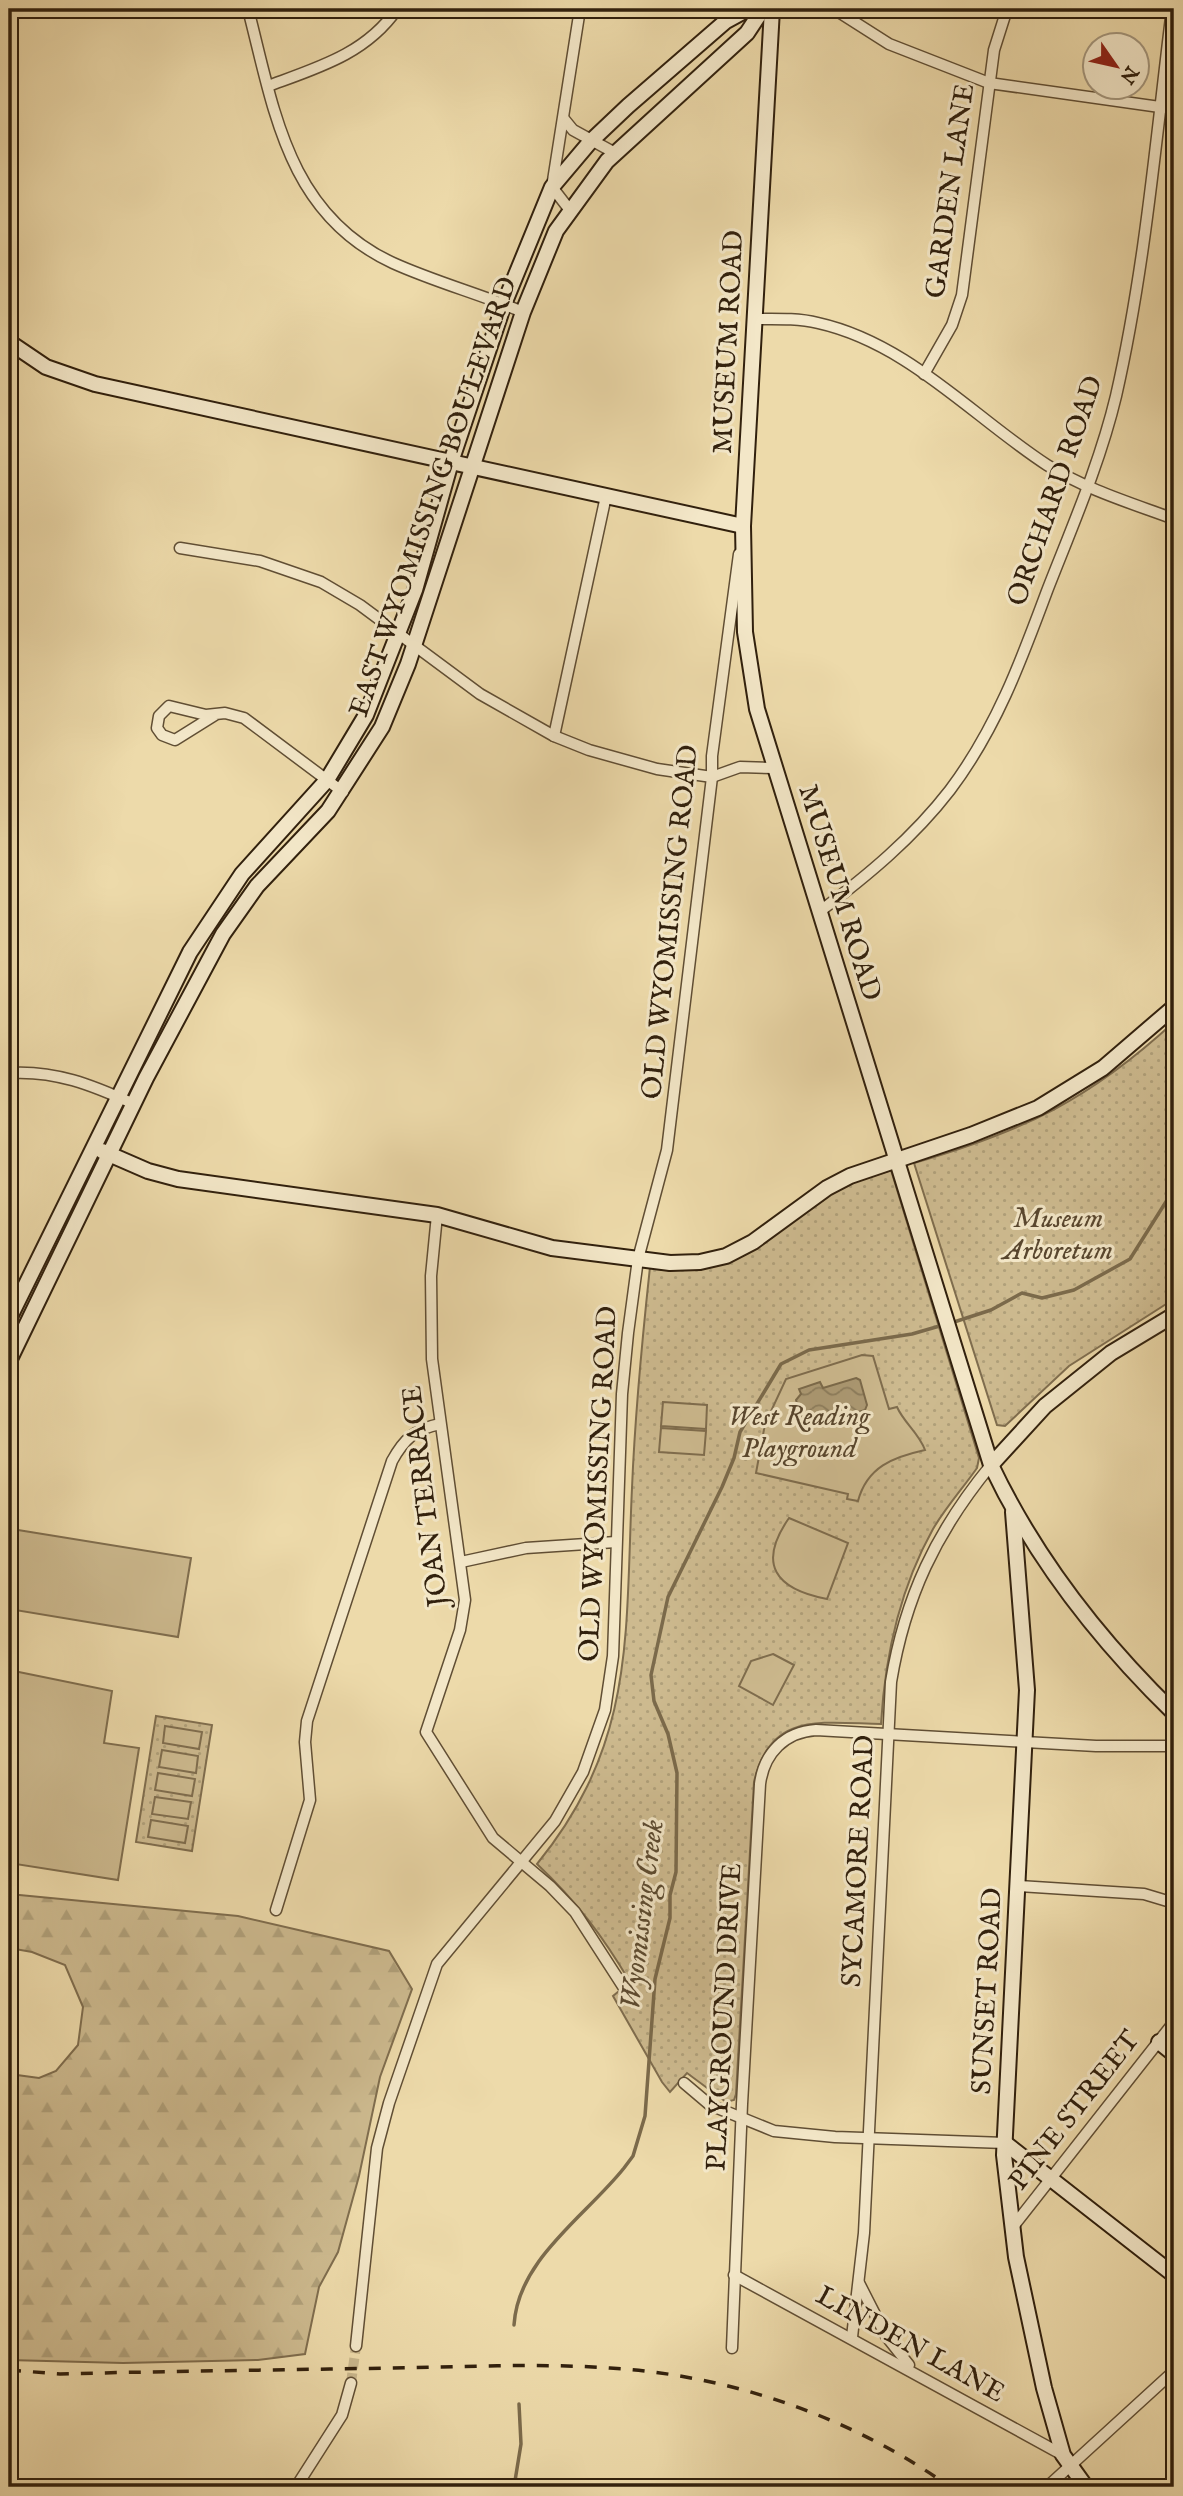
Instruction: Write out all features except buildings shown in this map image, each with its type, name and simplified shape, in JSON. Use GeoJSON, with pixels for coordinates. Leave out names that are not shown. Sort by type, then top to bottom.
{"type":"FeatureCollection","features":[{"type":"Feature","properties":{"kind":"street"},"geometry":{"type":"LineString","coordinates":[[248,9],[286,151],[296,172],[334,222],[369,250],[394,263],[523,312]]}},
{"type":"Feature","properties":{"kind":"street"},"geometry":{"type":"LineString","coordinates":[[268,86],[348,54],[370,38],[397,9]]}},
{"type":"Feature","properties":{"kind":"street"},"geometry":{"type":"LineString","coordinates":[[569,209],[552,187],[580,9]]}},
{"type":"Feature","properties":{"kind":"street","name":"EAST WYOMISSING BOULEVARD"},"geometry":{"type":"LineString","coordinates":[[9,1319],[206,924],[242,874],[327,780],[366,715],[427,554],[451,462],[504,304],[552,187],[593,140],[726,21],[748,9]]}},
{"type":"Feature","properties":{"kind":"street","name":"EAST WYOMISSING BOULEVARD"},"geometry":{"type":"LineString","coordinates":[[9,1361],[134,1104],[223,934],[257,886],[316,827],[343,792],[382,727],[413,646],[470,466],[523,312],[544,257],[569,209],[615,153],[747,33],[763,9]]}},
{"type":"Feature","properties":{"kind":"street","name":"MUSEUM ROAD"},"geometry":{"type":"LineString","coordinates":[[772,9],[743,526],[745,632],[757,709],[991,1465],[1013,1511],[1081,1612],[1137,1677],[1174,1713]]}},
{"type":"Feature","properties":{"kind":"street"},"geometry":{"type":"LineString","coordinates":[[834,9],[898,48],[989,83],[1174,109]]}},
{"type":"Feature","properties":{"kind":"street","name":"GARDEN LANE"},"geometry":{"type":"LineString","coordinates":[[924,374],[952,325],[962,295],[994,50],[1007,9]]}},
{"type":"Feature","properties":{"kind":"street","name":"ORCHARD ROAD"},"geometry":{"type":"LineString","coordinates":[[819,912],[876,867],[914,832],[968,764],[1001,708],[1086,487],[1115,398],[1132,316],[1172,9]]}},
{"type":"Feature","properties":{"kind":"street"},"geometry":{"type":"LineString","coordinates":[[564,120],[573,130],[615,153]]}},
{"type":"Feature","properties":{"kind":"street"},"geometry":{"type":"LineString","coordinates":[[755,318],[799,319],[837,327],[885,348],[1024,449],[1086,487],[1174,519]]}},
{"type":"Feature","properties":{"kind":"street"},"geometry":{"type":"LineString","coordinates":[[9,342],[46,367],[78,380],[743,526]]}},
{"type":"Feature","properties":{"kind":"street"},"geometry":{"type":"LineString","coordinates":[[554,736],[607,496]]}},
{"type":"Feature","properties":{"kind":"street","name":"OLD WYOMISSING ROAD"},"geometry":{"type":"LineString","coordinates":[[356,2346],[376,2158],[389,2102],[437,1964],[522,1863],[574,1791],[600,1726],[613,1656],[622,1394],[638,1259],[661,1178],[671,1125],[712,776],[712,756],[743,526]]}},
{"type":"Feature","properties":{"kind":"street"},"geometry":{"type":"LineString","coordinates":[[180,548],[260,561],[301,573],[360,605],[480,694],[554,736],[638,765],[712,776],[740,767],[774,768]]}},
{"type":"Feature","properties":{"kind":"street"},"geometry":{"type":"LineString","coordinates":[[215,715],[175,740],[162,735],[157,728],[159,716],[169,706],[215,715],[234,714],[250,721],[343,792]]}},
{"type":"Feature","properties":{"kind":"street"},"geometry":{"type":"LineString","coordinates":[[93,1147],[178,1179],[437,1215],[474,1224],[531,1244],[670,1263],[700,1262],[726,1256],[753,1242],[827,1188],[898,1159],[1007,1122],[1062,1095],[1103,1068],[1174,1007]]}},
{"type":"Feature","properties":{"kind":"street"},"geometry":{"type":"LineString","coordinates":[[9,1073],[32,1072],[69,1077],[134,1104]]}},
{"type":"Feature","properties":{"kind":"street","name":"JOAN TERRACE"},"geometry":{"type":"LineString","coordinates":[[437,1215],[430,1312],[440,1424],[465,1590],[462,1621],[426,1732],[493,1838],[522,1863]]}},
{"type":"Feature","properties":{"kind":"street"},"geometry":{"type":"LineString","coordinates":[[991,1465],[1045,1406],[1111,1353],[1174,1315]]}},
{"type":"Feature","properties":{"kind":"street"},"geometry":{"type":"LineString","coordinates":[[275,1910],[310,1800],[305,1742],[307,1721],[392,1461],[403,1440],[417,1430],[440,1424]]}},
{"type":"Feature","properties":{"kind":"street","name":"SYCAMORE ROAD"},"geometry":{"type":"LineString","coordinates":[[852,2337],[853,2305],[859,2283],[888,1734],[895,1655],[911,1602],[943,1530],[991,1465]]}},
{"type":"Feature","properties":{"kind":"street","name":"SUNSET ROAD"},"geometry":{"type":"LineString","coordinates":[[1013,1511],[1025,1643],[1025,1742],[1005,2143],[1016,2257],[1041,2375],[1067,2461]]}},
{"type":"Feature","properties":{"kind":"street"},"geometry":{"type":"LineString","coordinates":[[461,1562],[526,1548],[616,1542]]}},
{"type":"Feature","properties":{"kind":"street","name":"PLAYGROUND DRIVE"},"geometry":{"type":"LineString","coordinates":[[733,2348],[741,2119],[761,1776],[771,1753],[780,1743],[804,1731],[825,1730],[1025,1742],[1174,1746]]}},
{"type":"Feature","properties":{"kind":"street"},"geometry":{"type":"LineString","coordinates":[[522,1863],[575,1912],[624,1988]]}},
{"type":"Feature","properties":{"kind":"street"},"geometry":{"type":"LineString","coordinates":[[1019,1886],[1144,1894],[1174,1903]]}},
{"type":"Feature","properties":{"kind":"street","name":"PINE STREET"},"geometry":{"type":"LineString","coordinates":[[1013,2228],[1174,2022]]}},
{"type":"Feature","properties":{"kind":"street"},"geometry":{"type":"LineString","coordinates":[[1159,2042],[1174,2054]]}},
{"type":"Feature","properties":{"kind":"street"},"geometry":{"type":"LineString","coordinates":[[684,2083],[710,2105],[774,2131],[867,2138],[1005,2143],[1174,2275]]}},
{"type":"Feature","properties":{"kind":"street","name":"LINDEN LANE"},"geometry":{"type":"LineString","coordinates":[[734,2275],[914,2371],[1067,2461]]}},
{"type":"Feature","properties":{"kind":"street"},"geometry":{"type":"LineString","coordinates":[[859,2283],[886,2336],[914,2371]]}},
{"type":"Feature","properties":{"kind":"street"},"geometry":{"type":"LineString","coordinates":[[1047,2487],[1067,2461],[1174,2371]]}},
{"type":"Feature","properties":{"kind":"street"},"geometry":{"type":"LineString","coordinates":[[296,2487],[342,2415],[351,2383]]}},
{"type":"Feature","properties":{"kind":"street"},"geometry":{"type":"LineString","coordinates":[[1067,2461],[1086,2487]]}},
{"type":"Feature","properties":{"kind":"green space","name":"Museum Arboretum"},"geometry":{"type":"Polygon","coordinates":[[[1174,1022],[1174,1299],[1069,1366],[1005,1426],[997,1425],[914,1163],[989,1138],[1053,1110],[1113,1072],[1174,1022]]]}},
{"type":"Feature","properties":{"kind":"green space","name":"West Reading Playground"},"geometry":{"type":"Polygon","coordinates":[[[891,1170],[979,1458],[977,1468],[933,1529],[911,1576],[890,1648],[881,1724],[819,1723],[801,1726],[786,1732],[772,1743],[762,1759],[754,1782],[736,2094],[734,2100],[726,2102],[687,2073],[670,2092],[613,1996],[630,1982],[588,1920],[537,1864],[569,1819],[593,1775],[609,1730],[619,1686],[625,1640],[637,1405],[650,1267],[700,1268],[832,1189],[891,1170]]]}},
{"type":"Feature","properties":{"kind":"green space"},"geometry":{"type":"Polygon","coordinates":[[[862,1355],[873,1356],[889,1409],[897,1407],[925,1450],[883,1465],[868,1480],[858,1501],[847,1499],[848,1494],[756,1473],[765,1424],[786,1379],[862,1355]]]}},
{"type":"Feature","properties":{"kind":"green space"},"geometry":{"type":"Polygon","coordinates":[[[663,1402],[707,1405],[706,1429],[661,1426],[663,1402]]]}},
{"type":"Feature","properties":{"kind":"green space"},"geometry":{"type":"Polygon","coordinates":[[[661,1428],[706,1431],[704,1455],[659,1452],[661,1428]]]}},
{"type":"Feature","properties":{"kind":"green space"},"geometry":{"type":"Polygon","coordinates":[[[789,1518],[848,1543],[827,1599],[795,1589],[776,1572],[774,1549],[789,1518]]]}},
{"type":"Feature","properties":{"kind":"green space"},"geometry":{"type":"Polygon","coordinates":[[[18,1530],[191,1558],[178,1637],[9,1609],[9,1585],[18,1530]]]}},
{"type":"Feature","properties":{"kind":"green space"},"geometry":{"type":"Polygon","coordinates":[[[773,1654],[794,1665],[773,1705],[739,1686],[751,1661],[773,1654]]]}},
{"type":"Feature","properties":{"kind":"green space"},"geometry":{"type":"Polygon","coordinates":[[[9,1670],[112,1691],[104,1743],[139,1748],[118,1880],[9,1863],[9,1670]]]}},
{"type":"Feature","properties":{"kind":"green space"},"geometry":{"type":"Polygon","coordinates":[[[156,1716],[212,1725],[192,1851],[136,1842],[156,1716]]]}},
{"type":"Feature","properties":{"kind":"green space"},"geometry":{"type":"Polygon","coordinates":[[[165,1726],[202,1732],[199,1749],[163,1743],[165,1726]]]}},
{"type":"Feature","properties":{"kind":"green space"},"geometry":{"type":"Polygon","coordinates":[[[162,1750],[198,1756],[196,1773],[159,1767],[162,1750]]]}},
{"type":"Feature","properties":{"kind":"green space"},"geometry":{"type":"Polygon","coordinates":[[[158,1773],[195,1779],[192,1796],[155,1790],[158,1773]]]}},
{"type":"Feature","properties":{"kind":"green space"},"geometry":{"type":"Polygon","coordinates":[[[155,1797],[191,1802],[188,1819],[152,1814],[155,1797]]]}},
{"type":"Feature","properties":{"kind":"green space"},"geometry":{"type":"Polygon","coordinates":[[[151,1820],[188,1826],[185,1843],[148,1837],[151,1820]]]}},
{"type":"Feature","properties":{"kind":"green space"},"geometry":{"type":"Polygon","coordinates":[[[9,1894],[238,1916],[389,1951],[412,1989],[380,2077],[359,2176],[338,2252],[319,2287],[305,2354],[258,2360],[123,2363],[9,2360],[9,2074],[39,2078],[56,2071],[78,2045],[83,2007],[65,1965],[32,1952],[9,1948],[9,1894]]]}},
{"type":"Feature","properties":{"kind":"water"},"geometry":{"type":"Polygon","coordinates":[[[856,1378],[860,1380],[867,1405],[865,1410],[809,1427],[804,1424],[796,1400],[801,1394],[799,1389],[820,1382],[823,1388],[856,1378]]]}},
{"type":"Feature","properties":{"kind":"waterway","name":"Wyomissing Creek"},"geometry":{"type":"LineString","coordinates":[[951,1323],[991,1310],[1022,1293],[1042,1298],[1074,1290],[1130,1259],[1174,1189]]}},
{"type":"Feature","properties":{"kind":"waterway","name":"Wyomissing Creek"},"geometry":{"type":"LineString","coordinates":[[514,2325],[518,2301],[528,2279],[556,2240],[609,2186],[633,2156],[645,2116],[655,1979],[670,1918],[670,1895],[676,1872],[677,1773],[668,1734],[654,1701],[651,1675],[668,1597],[722,1487],[734,1458],[740,1432],[781,1364],[809,1350],[912,1334],[943,1325]]}},
{"type":"Feature","properties":{"kind":"waterway","name":"Wyomissing Creek"},"geometry":{"type":"LineString","coordinates":[[514,2487],[521,2444],[519,2404]]}},
{"type":"Feature","properties":{"kind":"tunnel"},"geometry":{"type":"LineString","coordinates":[[351,2383],[356,2346]]}},
{"type":"Feature","properties":{"kind":"railway"},"geometry":{"type":"LineString","coordinates":[[9,2370],[60,2374],[529,2366],[655,2372],[744,2390],[831,2420],[912,2462],[950,2487]]}}]}
